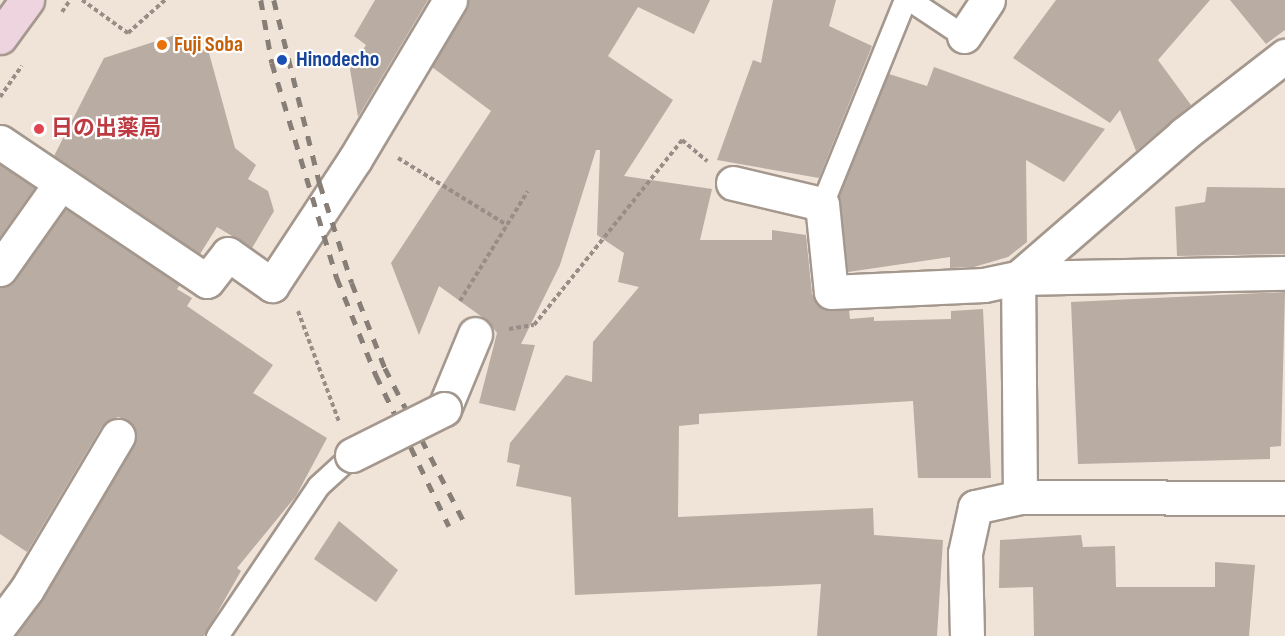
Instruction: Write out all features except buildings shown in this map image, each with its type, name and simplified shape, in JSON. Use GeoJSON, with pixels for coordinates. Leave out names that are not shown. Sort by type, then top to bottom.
{"type":"FeatureCollection","features":[{"type":"Feature","properties":{"kind":"main road"},"geometry":{"type":"LineString","coordinates":[[0,37],[27,0]]}},
{"type":"Feature","properties":{"kind":"street"},"geometry":{"type":"LineString","coordinates":[[0,142],[207,281],[228,254],[272,285],[367,140],[450,0]]}},
{"type":"Feature","properties":{"kind":"street"},"geometry":{"type":"LineString","coordinates":[[964,36],[988,0]]}},
{"type":"Feature","properties":{"kind":"street"},"geometry":{"type":"LineString","coordinates":[[1020,497],[1018,278],[1184,134],[1285,56]]}},
{"type":"Feature","properties":{"kind":"street"},"geometry":{"type":"LineString","coordinates":[[0,269],[61,183]]}},
{"type":"Feature","properties":{"kind":"street"},"geometry":{"type":"LineString","coordinates":[[733,183],[822,204],[831,292],[984,285],[1018,278],[1285,273]]}},
{"type":"Feature","properties":{"kind":"street"},"geometry":{"type":"LineString","coordinates":[[352,455],[444,409],[475,334]]}},
{"type":"Feature","properties":{"kind":"street"},"geometry":{"type":"LineString","coordinates":[[0,625],[27,590],[118,436]]}},
{"type":"Feature","properties":{"kind":"street"},"geometry":{"type":"LineString","coordinates":[[967,636],[965,553],[975,507],[1020,497],[1285,498]]}},
{"type":"Feature","properties":{"kind":"lane"},"geometry":{"type":"LineString","coordinates":[[822,204],[905,0]]}},
{"type":"Feature","properties":{"kind":"lane"},"geometry":{"type":"LineString","coordinates":[[910,0],[964,36]]}},
{"type":"Feature","properties":{"kind":"lane"},"geometry":{"type":"LineString","coordinates":[[217,636],[318,486],[352,455]]}},
{"type":"Feature","properties":{"kind":"path"},"geometry":{"type":"LineString","coordinates":[[82,0],[128,33],[165,0]]}},
{"type":"Feature","properties":{"kind":"path"},"geometry":{"type":"LineString","coordinates":[[367,140],[507,225]]}},
{"type":"Feature","properties":{"kind":"path"},"geometry":{"type":"LineString","coordinates":[[528,191],[451,318],[475,334],[534,326],[682,140],[733,183]]}},
{"type":"Feature","properties":{"kind":"path"},"geometry":{"type":"LineString","coordinates":[[272,285],[296,306],[352,455]]}},
{"type":"Feature","properties":{"kind":"railway"},"geometry":{"type":"LineString","coordinates":[[261,0],[272,63],[337,278],[376,375],[449,526]]}},
{"type":"Feature","properties":{"kind":"railway"},"geometry":{"type":"LineString","coordinates":[[274,0],[320,184],[352,283],[385,368],[463,520]]}},
{"type":"Feature","properties":{"kind":"place","name":"Fuji Soba"},"geometry":{"type":"Point","coordinates":[162,45]}},
{"type":"Feature","properties":{"kind":"place","name":"Hinodecho"},"geometry":{"type":"Point","coordinates":[282,60]}},
{"type":"Feature","properties":{"kind":"place","name":"日の出薬局"},"geometry":{"type":"Point","coordinates":[39,129]}}]}
